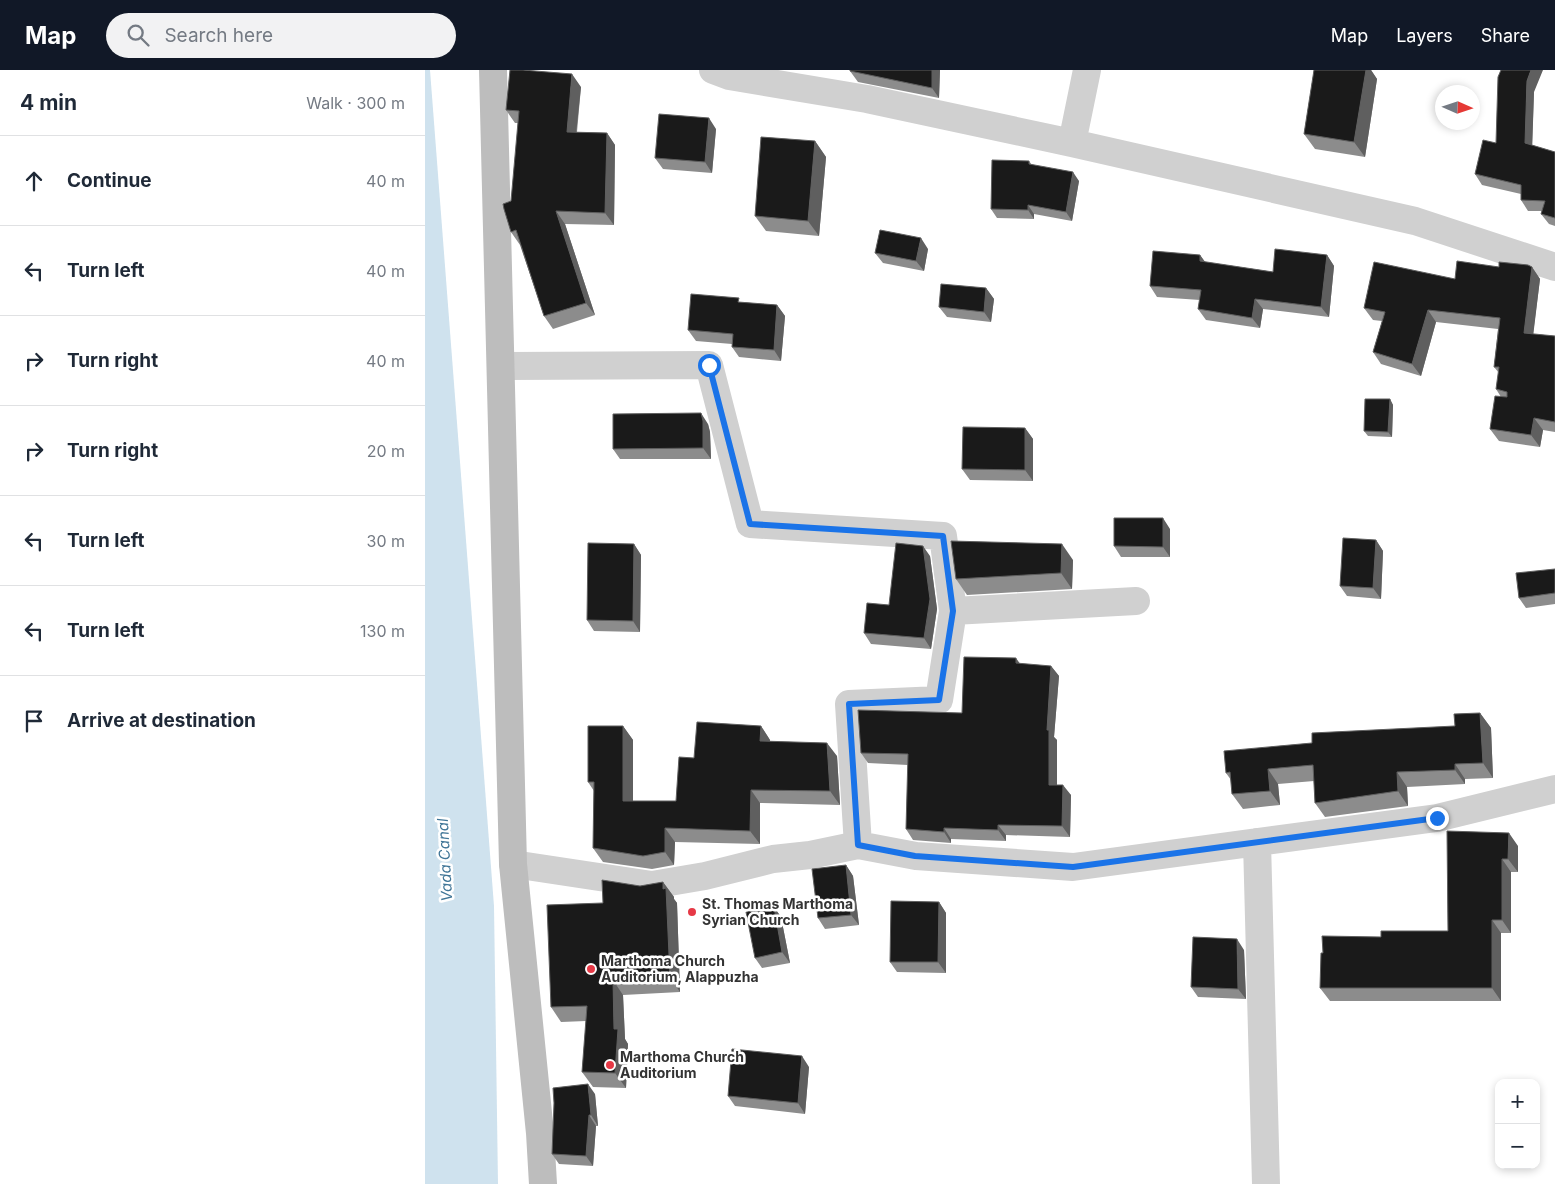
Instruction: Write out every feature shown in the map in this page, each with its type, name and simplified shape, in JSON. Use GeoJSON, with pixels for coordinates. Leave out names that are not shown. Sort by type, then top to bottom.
{"type":"FeatureCollection","features":[{"type":"Feature","properties":{"kind":"main road"},"geometry":{"type":"LineString","coordinates":[[493,70],[513,864],[540,1133],[543,1184]]}},
{"type":"Feature","properties":{"kind":"street"},"geometry":{"type":"LineString","coordinates":[[713,70],[729,76],[867,99],[1072,143],[1415,221],[1555,267]]}},
{"type":"Feature","properties":{"kind":"street"},"geometry":{"type":"LineString","coordinates":[[1072,143],[1087,70]]}},
{"type":"Feature","properties":{"kind":"street"},"geometry":{"type":"LineString","coordinates":[[501,366],[709,365],[750,524],[943,536],[953,611],[939,700],[849,704],[858,845]]}},
{"type":"Feature","properties":{"kind":"street"},"geometry":{"type":"LineString","coordinates":[[953,611],[1136,601]]}},
{"type":"Feature","properties":{"kind":"street"},"geometry":{"type":"LineString","coordinates":[[513,864],[652,885],[705,876],[773,859],[810,855],[858,845],[915,856],[1073,867],[1437,818],[1555,790]]}},
{"type":"Feature","properties":{"kind":"street"},"geometry":{"type":"LineString","coordinates":[[1257,842],[1266,1184]]}},
{"type":"Feature","properties":{"kind":"water","name":"Vada Canal"},"geometry":{"type":"Polygon","coordinates":[[[425,70],[430,70],[494,906],[498,1184],[425,1184],[425,70]]]}},
{"type":"Feature","properties":{"kind":"building"},"geometry":{"type":"Polygon","coordinates":[[[510,70],[572,74],[567,132],[607,133],[605,213],[556,211],[586,303],[544,316],[516,230],[511,232],[503,204],[511,201],[519,111],[506,110],[510,70]]]}},
{"type":"Feature","properties":{"kind":"building"},"geometry":{"type":"Polygon","coordinates":[[[932,70],[932,88],[850,71],[932,70]]]}},
{"type":"Feature","properties":{"kind":"building"},"geometry":{"type":"Polygon","coordinates":[[[1314,70],[1366,70],[1354,142],[1304,134],[1314,70]]]}},
{"type":"Feature","properties":{"kind":"building"},"geometry":{"type":"Polygon","coordinates":[[[1501,70],[1531,70],[1527,81],[1525,143],[1555,152],[1555,218],[1541,214],[1545,201],[1521,200],[1521,185],[1475,174],[1483,140],[1496,143],[1498,77],[1501,70]]]}},
{"type":"Feature","properties":{"kind":"building"},"geometry":{"type":"Polygon","coordinates":[[[659,114],[709,118],[705,162],[655,158],[659,114]]]}},
{"type":"Feature","properties":{"kind":"building"},"geometry":{"type":"Polygon","coordinates":[[[761,137],[815,141],[808,221],[755,216],[761,137]]]}},
{"type":"Feature","properties":{"kind":"building"},"geometry":{"type":"Polygon","coordinates":[[[992,160],[1029,161],[1029,164],[1073,172],[1066,212],[1028,205],[1028,210],[991,209],[992,160]]]}},
{"type":"Feature","properties":{"kind":"building"},"geometry":{"type":"Polygon","coordinates":[[[880,230],[921,238],[916,261],[875,253],[880,230]]]}},
{"type":"Feature","properties":{"kind":"building"},"geometry":{"type":"Polygon","coordinates":[[[1275,249],[1327,255],[1321,307],[1255,299],[1252,318],[1198,309],[1201,290],[1150,286],[1153,251],[1200,255],[1200,261],[1273,272],[1275,249]]]}},
{"type":"Feature","properties":{"kind":"building"},"geometry":{"type":"Polygon","coordinates":[[[1457,261],[1499,267],[1499,262],[1532,267],[1524,333],[1555,336],[1555,422],[1534,418],[1531,435],[1490,429],[1495,396],[1507,397],[1507,392],[1496,389],[1499,367],[1494,367],[1500,318],[1428,310],[1412,364],[1373,352],[1385,312],[1364,308],[1374,262],[1455,279],[1457,261]]]}},
{"type":"Feature","properties":{"kind":"building"},"geometry":{"type":"Polygon","coordinates":[[[941,284],[986,288],[984,312],[939,307],[941,284]]]}},
{"type":"Feature","properties":{"kind":"building"},"geometry":{"type":"Polygon","coordinates":[[[691,294],[739,298],[738,302],[777,305],[774,350],[732,347],[733,334],[688,330],[691,294]]]}},
{"type":"Feature","properties":{"kind":"building"},"geometry":{"type":"Polygon","coordinates":[[[1365,399],[1390,399],[1388,432],[1364,431],[1365,399]]]}},
{"type":"Feature","properties":{"kind":"building"},"geometry":{"type":"Polygon","coordinates":[[[701,413],[703,421],[703,448],[613,449],[613,414],[701,413]]]}},
{"type":"Feature","properties":{"kind":"building"},"geometry":{"type":"Polygon","coordinates":[[[963,427],[1025,428],[1025,470],[962,469],[963,427]]]}},
{"type":"Feature","properties":{"kind":"building"},"geometry":{"type":"Polygon","coordinates":[[[1114,518],[1163,518],[1163,547],[1114,546],[1114,518]]]}},
{"type":"Feature","properties":{"kind":"building"},"geometry":{"type":"Polygon","coordinates":[[[1343,538],[1376,540],[1373,588],[1340,586],[1343,538]]]}},
{"type":"Feature","properties":{"kind":"building"},"geometry":{"type":"Polygon","coordinates":[[[951,541],[1062,544],[1061,573],[956,579],[951,541]]]}},
{"type":"Feature","properties":{"kind":"building"},"geometry":{"type":"Polygon","coordinates":[[[588,543],[634,544],[633,621],[587,620],[588,543]]]}},
{"type":"Feature","properties":{"kind":"building"},"geometry":{"type":"Polygon","coordinates":[[[896,543],[923,546],[930,599],[924,638],[864,633],[867,603],[889,605],[896,543]]]}},
{"type":"Feature","properties":{"kind":"building"},"geometry":{"type":"Polygon","coordinates":[[[1555,569],[1555,593],[1519,598],[1516,573],[1555,569]]]}},
{"type":"Feature","properties":{"kind":"building"},"geometry":{"type":"Polygon","coordinates":[[[964,657],[1016,658],[1016,663],[1051,666],[1047,730],[1049,730],[1049,785],[1063,785],[1062,826],[998,825],[998,830],[944,828],[944,832],[906,829],[908,754],[861,753],[858,710],[962,713],[964,657]]]}},
{"type":"Feature","properties":{"kind":"building"},"geometry":{"type":"Polygon","coordinates":[[[1480,713],[1483,763],[1455,764],[1455,770],[1397,772],[1398,791],[1315,803],[1313,765],[1268,769],[1270,791],[1232,794],[1230,772],[1226,773],[1224,751],[1312,743],[1312,733],[1455,726],[1454,714],[1480,713]]]}},
{"type":"Feature","properties":{"kind":"building"},"geometry":{"type":"Polygon","coordinates":[[[697,722],[761,726],[760,741],[827,743],[830,791],[751,790],[750,831],[665,828],[665,852],[643,856],[593,848],[594,782],[588,782],[588,726],[623,726],[623,801],[676,801],[679,757],[694,758],[697,722]]]}},
{"type":"Feature","properties":{"kind":"building"},"geometry":{"type":"Polygon","coordinates":[[[1447,831],[1509,833],[1508,859],[1502,859],[1502,920],[1492,920],[1492,988],[1320,988],[1321,953],[1323,953],[1322,936],[1381,937],[1381,931],[1448,931],[1447,831]]]}},
{"type":"Feature","properties":{"kind":"building"},"geometry":{"type":"Polygon","coordinates":[[[846,865],[851,915],[818,918],[812,869],[846,865]]]}},
{"type":"Feature","properties":{"kind":"building","name":"Marthoma Church Auditorium, Alappuzha"},"geometry":{"type":"Polygon","coordinates":[[[602,880],[640,886],[663,882],[663,889],[666,888],[670,977],[613,980],[614,1029],[618,1029],[615,1073],[582,1072],[587,1006],[551,1007],[547,905],[603,903],[602,880]]]}},
{"type":"Feature","properties":{"kind":"building"},"geometry":{"type":"Polygon","coordinates":[[[891,901],[939,902],[938,962],[890,962],[891,901]]]}},
{"type":"Feature","properties":{"kind":"building"},"geometry":{"type":"Polygon","coordinates":[[[774,907],[782,952],[755,958],[746,912],[774,907]]]}},
{"type":"Feature","properties":{"kind":"building"},"geometry":{"type":"Polygon","coordinates":[[[1193,937],[1237,939],[1238,989],[1191,987],[1193,937]]]}},
{"type":"Feature","properties":{"kind":"building"},"geometry":{"type":"Polygon","coordinates":[[[732,1049],[802,1056],[798,1103],[728,1096],[732,1049]]]}},
{"type":"Feature","properties":{"kind":"building"},"geometry":{"type":"Polygon","coordinates":[[[588,1084],[591,1115],[589,1115],[586,1156],[552,1154],[553,1088],[588,1084]]]}},
{"type":"Feature","properties":{"kind":"place","name":"St. Thomas Marthoma Syrian Church"},"geometry":{"type":"Point","coordinates":[692,912]}},
{"type":"Feature","properties":{"kind":"place","name":"Marthoma Church Auditorium, Alappuzha"},"geometry":{"type":"Point","coordinates":[591,969]}},
{"type":"Feature","properties":{"kind":"place","name":"Marthoma Church Auditorium"},"geometry":{"type":"Point","coordinates":[610,1065]}},
{"type":"Feature","properties":{"kind":"route"},"geometry":{"type":"LineString","coordinates":[[709,365],[750,524],[943,536],[953,611],[939,700],[849,704],[858,845],[915,856],[1073,867],[1437,818]]}}]}
